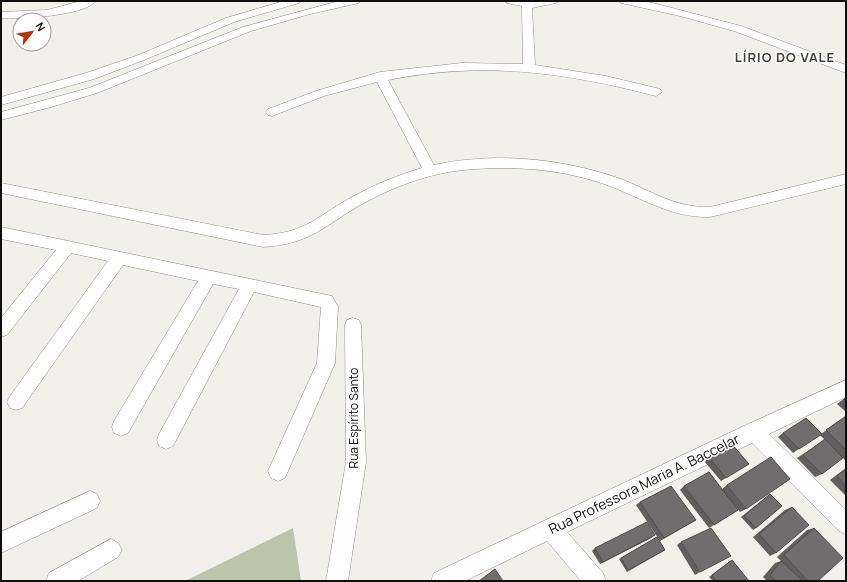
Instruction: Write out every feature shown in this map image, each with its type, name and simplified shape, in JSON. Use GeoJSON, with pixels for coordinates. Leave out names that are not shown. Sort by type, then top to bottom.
{"type":"FeatureCollection","features":[{"type":"Feature","properties":{"kind":"street"},"geometry":{"type":"LineString","coordinates":[[1,15],[22,16],[43,14],[66,10],[91,1]]}},
{"type":"Feature","properties":{"kind":"street"},"geometry":{"type":"LineString","coordinates":[[1,101],[90,76],[230,20],[295,1]]}},
{"type":"Feature","properties":{"kind":"street"},"geometry":{"type":"LineString","coordinates":[[1,116],[102,87],[203,45],[256,26],[306,12],[355,1]]}},
{"type":"Feature","properties":{"kind":"street"},"geometry":{"type":"LineString","coordinates":[[511,1],[527,5],[543,4],[552,1]]}},
{"type":"Feature","properties":{"kind":"street"},"geometry":{"type":"LineString","coordinates":[[625,1],[686,14],[744,31],[802,51],[846,69]]}},
{"type":"Feature","properties":{"kind":"street"},"geometry":{"type":"LineString","coordinates":[[527,5],[529,67]]}},
{"type":"Feature","properties":{"kind":"street"},"geometry":{"type":"LineString","coordinates":[[272,112],[320,93],[380,76],[418,70],[470,66],[529,67],[602,78],[656,92]]}},
{"type":"Feature","properties":{"kind":"street"},"geometry":{"type":"LineString","coordinates":[[380,76],[430,171]]}},
{"type":"Feature","properties":{"kind":"street"},"geometry":{"type":"LineString","coordinates":[[1,188],[263,241],[273,241],[304,234],[374,191],[392,183],[452,166],[490,163],[544,165],[590,175],[635,192],[666,207],[694,213],[710,212],[846,179]]}},
{"type":"Feature","properties":{"kind":"street"},"geometry":{"type":"LineString","coordinates":[[1,233],[326,301],[330,307],[326,363],[278,471]]}},
{"type":"Feature","properties":{"kind":"street"},"geometry":{"type":"LineString","coordinates":[[1,330],[67,246]]}},
{"type":"Feature","properties":{"kind":"street"},"geometry":{"type":"LineString","coordinates":[[16,402],[120,258]]}},
{"type":"Feature","properties":{"kind":"street"},"geometry":{"type":"LineString","coordinates":[[121,427],[209,276]]}},
{"type":"Feature","properties":{"kind":"street"},"geometry":{"type":"LineString","coordinates":[[166,440],[250,285]]}},
{"type":"Feature","properties":{"kind":"street","name":"Rua Espírito Santo"},"geometry":{"type":"LineString","coordinates":[[337,581],[356,462],[353,325]]}},
{"type":"Feature","properties":{"kind":"street","name":"Rua Professora Maria A. Baccelar"},"geometry":{"type":"LineString","coordinates":[[442,581],[846,388]]}},
{"type":"Feature","properties":{"kind":"street"},"geometry":{"type":"LineString","coordinates":[[753,432],[846,524]]}},
{"type":"Feature","properties":{"kind":"street"},"geometry":{"type":"LineString","coordinates":[[1,543],[90,501]]}},
{"type":"Feature","properties":{"kind":"street"},"geometry":{"type":"LineString","coordinates":[[551,530],[595,581]]}},
{"type":"Feature","properties":{"kind":"street"},"geometry":{"type":"LineString","coordinates":[[57,581],[111,550]]}},
{"type":"Feature","properties":{"kind":"green space"},"geometry":{"type":"Polygon","coordinates":[[[293,528],[301,581],[185,581],[293,528]]]}},
{"type":"Feature","properties":{"kind":"building"},"geometry":{"type":"Polygon","coordinates":[[[846,416],[846,450],[826,430],[846,416]]]}},
{"type":"Feature","properties":{"kind":"building"},"geometry":{"type":"Polygon","coordinates":[[[806,418],[822,434],[799,449],[783,433],[806,418]]]}},
{"type":"Feature","properties":{"kind":"building"},"geometry":{"type":"Polygon","coordinates":[[[825,439],[843,458],[822,474],[803,455],[825,439]]]}},
{"type":"Feature","properties":{"kind":"building"},"geometry":{"type":"Polygon","coordinates":[[[731,443],[749,464],[726,478],[709,457],[731,443]]]}},
{"type":"Feature","properties":{"kind":"building"},"geometry":{"type":"Polygon","coordinates":[[[771,457],[790,479],[746,509],[727,485],[771,457]]]}},
{"type":"Feature","properties":{"kind":"building"},"geometry":{"type":"Polygon","coordinates":[[[846,469],[846,486],[837,476],[846,469]]]}},
{"type":"Feature","properties":{"kind":"building"},"geometry":{"type":"Polygon","coordinates":[[[709,472],[738,510],[714,525],[684,486],[709,472]]]}},
{"type":"Feature","properties":{"kind":"building"},"geometry":{"type":"Polygon","coordinates":[[[671,486],[696,520],[664,538],[640,502],[671,486]]]}},
{"type":"Feature","properties":{"kind":"building"},"geometry":{"type":"Polygon","coordinates":[[[770,494],[782,506],[756,528],[744,516],[770,494]]]}},
{"type":"Feature","properties":{"kind":"building"},"geometry":{"type":"Polygon","coordinates":[[[792,507],[809,525],[776,553],[759,534],[792,507]]]}},
{"type":"Feature","properties":{"kind":"building"},"geometry":{"type":"Polygon","coordinates":[[[647,522],[655,535],[603,562],[595,548],[647,522]]]}},
{"type":"Feature","properties":{"kind":"building"},"geometry":{"type":"Polygon","coordinates":[[[711,528],[731,556],[700,572],[681,542],[711,528]]]}},
{"type":"Feature","properties":{"kind":"building"},"geometry":{"type":"Polygon","coordinates":[[[814,528],[843,558],[818,581],[808,581],[784,555],[814,528]]]}},
{"type":"Feature","properties":{"kind":"building"},"geometry":{"type":"Polygon","coordinates":[[[657,537],[665,550],[628,570],[621,558],[657,537]]]}},
{"type":"Feature","properties":{"kind":"building"},"geometry":{"type":"Polygon","coordinates":[[[732,560],[749,581],[716,581],[712,575],[732,560]]]}},
{"type":"Feature","properties":{"kind":"building"},"geometry":{"type":"Polygon","coordinates":[[[781,561],[803,581],[776,581],[770,575],[781,561]]]}},
{"type":"Feature","properties":{"kind":"building"},"geometry":{"type":"Polygon","coordinates":[[[495,569],[503,581],[479,581],[495,569]]]}},
{"type":"Feature","properties":{"kind":"district","name":"LÍRIO DO VALE"},"geometry":{"type":"Point","coordinates":[785,57]}}]}
